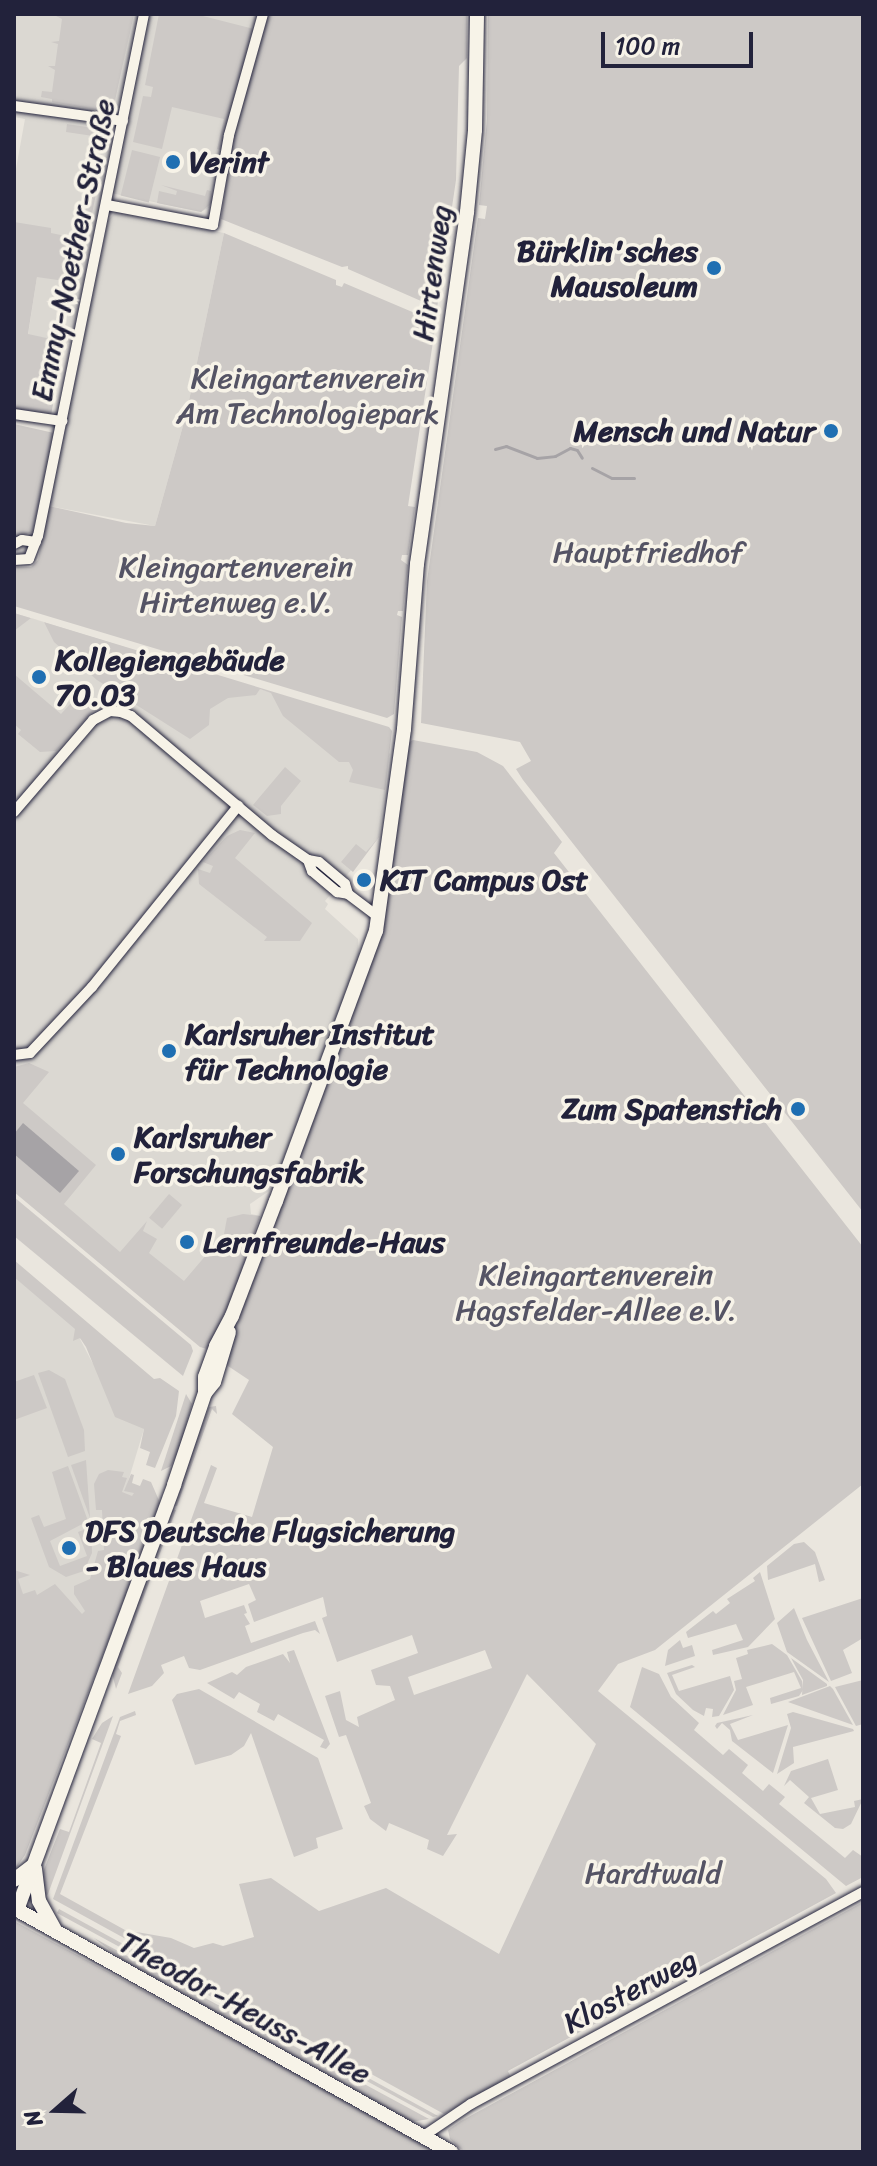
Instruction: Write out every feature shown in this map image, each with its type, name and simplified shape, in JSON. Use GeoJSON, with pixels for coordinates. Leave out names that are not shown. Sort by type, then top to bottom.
{"type":"FeatureCollection","features":[{"type":"Feature","properties":{"kind":"street","name":"Emmy-Noether-Straße"},"geometry":{"type":"LineString","coordinates":[[36,542],[144,14]]}},
{"type":"Feature","properties":{"kind":"street"},"geometry":{"type":"LineString","coordinates":[[107,205],[213,225],[229,135],[263,14]]}},
{"type":"Feature","properties":{"kind":"street","name":"Hirtenweg"},"geometry":{"type":"LineString","coordinates":[[15,1909],[34,1865],[205,1393],[205,1377],[216,1346],[232,1316],[368,958],[379,917],[404,729],[417,564],[470,181],[476,99],[477,14]]}},
{"type":"Feature","properties":{"kind":"street"},"geometry":{"type":"LineString","coordinates":[[14,106],[123,121]]}},
{"type":"Feature","properties":{"kind":"street"},"geometry":{"type":"LineString","coordinates":[[14,414],[62,421]]}},
{"type":"Feature","properties":{"kind":"street"},"geometry":{"type":"LineString","coordinates":[[14,544],[22,540],[36,542],[29,559],[14,560]]}},
{"type":"Feature","properties":{"kind":"street"},"geometry":{"type":"LineString","coordinates":[[14,812],[93,720],[110,711],[131,716],[238,806],[308,860],[319,862],[342,881],[348,894],[379,917]]}},
{"type":"Feature","properties":{"kind":"street"},"geometry":{"type":"LineString","coordinates":[[14,1055],[30,1053],[92,987],[238,806]]}},
{"type":"Feature","properties":{"kind":"street"},"geometry":{"type":"LineString","coordinates":[[14,1880],[34,1865],[39,1901],[56,1932]]}},
{"type":"Feature","properties":{"kind":"street","name":"Klosterweg"},"geometry":{"type":"LineString","coordinates":[[422,2137],[471,2104],[863,1892]]}},
{"type":"Feature","properties":{"kind":"street","name":"Theodor-Heuss-Allee"},"geometry":{"type":"LineString","coordinates":[[15,1909],[451,2152]]}},
{"type":"Feature","properties":{"kind":"shaded area"},"geometry":{"type":"Polygon","coordinates":[[[14,14],[259,14],[228,118],[210,207],[201,212],[106,192],[76,344],[28,335],[37,277],[14,225],[14,180],[25,119],[14,117],[14,14]]]}},
{"type":"Feature","properties":{"kind":"shaded area"},"geometry":{"type":"Polygon","coordinates":[[[116,212],[224,233],[186,415],[155,526],[49,506],[108,220],[116,212]]]}},
{"type":"Feature","properties":{"kind":"shaded area","name":"Karlsruher Institut für Technologie"},"geometry":{"type":"Polygon","coordinates":[[[14,613],[371,723],[390,754],[379,837],[325,901],[328,904],[325,909],[358,939],[359,956],[272,1189],[250,1204],[251,1214],[260,1216],[208,1347],[14,1185],[14,613]]]}},
{"type":"Feature","properties":{"kind":"shaded area"},"geometry":{"type":"Polygon","coordinates":[[[23,1123],[79,1171],[60,1193],[14,1154],[14,1134],[23,1123]]]}},
{"type":"Feature","properties":{"kind":"shaded area"},"geometry":{"type":"Polygon","coordinates":[[[14,1268],[91,1334],[80,1339],[92,1362],[144,1429],[127,1485],[140,1490],[89,1626],[14,1598],[14,1268]]]}},
{"type":"Feature","properties":{"kind":"green space"},"geometry":{"type":"Polygon","coordinates":[[[134,14],[114,105],[98,110],[52,102],[52,99],[41,97],[42,91],[52,92],[55,70],[48,66],[55,66],[58,44],[51,42],[59,41],[62,19],[54,15],[134,14]]]}},
{"type":"Feature","properties":{"kind":"green space"},"geometry":{"type":"Polygon","coordinates":[[[159,14],[195,14],[254,29],[222,150],[217,149],[224,119],[172,107],[162,149],[133,142],[143,96],[151,97],[153,87],[145,85],[159,14]]]}},
{"type":"Feature","properties":{"kind":"green space"},"geometry":{"type":"Polygon","coordinates":[[[267,14],[467,14],[467,58],[459,66],[456,180],[437,308],[348,269],[348,266],[342,267],[221,219],[234,129],[267,14]]]}},
{"type":"Feature","properties":{"kind":"green space","name":"Hauptfriedhof"},"geometry":{"type":"Polygon","coordinates":[[[488,14],[863,14],[863,1212],[523,780],[516,769],[531,761],[520,742],[421,723],[427,581],[478,218],[485,219],[487,206],[479,205],[487,119],[488,14]]]}},
{"type":"Feature","properties":{"kind":"green space"},"geometry":{"type":"Polygon","coordinates":[[[67,124],[108,130],[104,151],[98,149],[100,137],[66,132],[67,124]]]}},
{"type":"Feature","properties":{"kind":"green space"},"geometry":{"type":"Polygon","coordinates":[[[132,150],[160,157],[149,203],[121,196],[132,150]]]}},
{"type":"Feature","properties":{"kind":"green space"},"geometry":{"type":"Polygon","coordinates":[[[91,182],[98,184],[78,283],[37,277],[28,334],[65,342],[51,415],[14,410],[14,222],[51,228],[51,233],[80,239],[91,182]]]}},
{"type":"Feature","properties":{"kind":"green space"},"geometry":{"type":"Polygon","coordinates":[[[161,185],[205,196],[207,190],[211,191],[213,202],[201,212],[157,203],[159,191],[176,195],[177,191],[161,185]]]}},
{"type":"Feature","properties":{"kind":"green space"},"geometry":{"type":"Polygon","coordinates":[[[224,233],[336,280],[336,285],[342,287],[344,283],[436,322],[408,506],[415,507],[408,555],[402,555],[401,560],[408,565],[403,611],[398,611],[397,615],[402,617],[394,714],[387,718],[14,606],[14,567],[31,567],[38,560],[49,506],[126,523],[155,526],[186,415],[224,233]]]}},
{"type":"Feature","properties":{"kind":"green space"},"geometry":{"type":"Polygon","coordinates":[[[14,424],[54,433],[33,532],[14,538],[14,424]]]}},
{"type":"Feature","properties":{"kind":"green space"},"geometry":{"type":"Polygon","coordinates":[[[14,613],[31,618],[14,631],[14,613]]]}},
{"type":"Feature","properties":{"kind":"green space"},"geometry":{"type":"Polygon","coordinates":[[[44,622],[389,727],[392,731],[385,790],[349,782],[353,770],[349,762],[339,762],[283,716],[271,693],[260,689],[256,695],[228,698],[210,709],[209,725],[190,739],[97,680],[54,642],[44,622]]]}},
{"type":"Feature","properties":{"kind":"green space"},"geometry":{"type":"Polygon","coordinates":[[[14,674],[61,714],[71,703],[77,705],[90,699],[94,710],[56,751],[40,752],[18,734],[21,730],[14,724],[14,674]]]}},
{"type":"Feature","properties":{"kind":"green space","name":"Kleingartenverein Hagsfelder-Allee e.V."},"geometry":{"type":"Polygon","coordinates":[[[413,740],[477,752],[503,766],[562,842],[554,853],[863,1247],[863,1484],[655,1650],[618,1664],[598,1691],[826,1879],[836,1893],[508,2071],[511,2078],[444,2114],[53,1899],[120,1717],[135,1711],[136,1715],[120,1721],[116,1734],[121,1736],[60,1894],[125,1930],[171,1938],[194,1948],[213,1943],[223,1946],[254,1937],[239,1884],[271,1878],[319,1911],[386,1888],[499,1954],[596,1744],[527,1674],[447,1835],[457,1834],[443,1856],[427,1849],[429,1840],[389,1823],[386,1831],[370,1819],[364,1806],[371,1803],[346,1735],[339,1737],[325,1696],[340,1691],[346,1720],[359,1727],[357,1717],[395,1700],[390,1686],[376,1685],[371,1670],[418,1653],[412,1635],[337,1662],[322,1618],[327,1616],[323,1597],[254,1622],[248,1604],[256,1600],[249,1584],[200,1601],[205,1618],[244,1605],[247,1613],[244,1614],[250,1624],[245,1626],[251,1643],[315,1621],[320,1634],[315,1630],[303,1633],[200,1670],[189,1668],[184,1656],[161,1665],[164,1673],[152,1686],[128,1694],[211,1465],[217,1468],[204,1503],[252,1517],[273,1447],[232,1414],[249,1380],[225,1364],[238,1313],[382,933],[408,743],[413,740]],[[485,1650],[408,1677],[414,1695],[492,1668],[485,1650]]]}},
{"type":"Feature","properties":{"kind":"green space"},"geometry":{"type":"Polygon","coordinates":[[[285,767],[301,781],[281,806],[281,814],[267,816],[253,805],[285,767]]]}},
{"type":"Feature","properties":{"kind":"green space"},"geometry":{"type":"Polygon","coordinates":[[[240,830],[255,833],[235,858],[312,923],[300,941],[264,941],[267,937],[199,884],[198,869],[210,873],[213,866],[203,862],[227,836],[240,830]]]}},
{"type":"Feature","properties":{"kind":"green space"},"geometry":{"type":"Polygon","coordinates":[[[379,837],[353,872],[341,862],[356,844],[366,852],[379,837]]]}},
{"type":"Feature","properties":{"kind":"green space"},"geometry":{"type":"Polygon","coordinates":[[[29,1063],[49,1072],[23,1103],[96,1165],[64,1204],[120,1252],[147,1221],[143,1231],[157,1239],[149,1253],[184,1281],[224,1234],[227,1218],[243,1214],[260,1216],[234,1294],[207,1349],[200,1347],[14,1192],[14,1067],[29,1063]]]}},
{"type":"Feature","properties":{"kind":"green space"},"geometry":{"type":"Polygon","coordinates":[[[169,1194],[182,1205],[162,1229],[149,1218],[169,1194]]]}},
{"type":"Feature","properties":{"kind":"green space"},"geometry":{"type":"Polygon","coordinates":[[[14,1197],[191,1345],[193,1351],[183,1376],[14,1236],[14,1197]]]}},
{"type":"Feature","properties":{"kind":"green space"},"geometry":{"type":"Polygon","coordinates":[[[14,1260],[154,1379],[160,1378],[179,1391],[176,1416],[155,1468],[146,1465],[150,1452],[140,1448],[144,1429],[115,1417],[86,1347],[80,1338],[73,1341],[75,1329],[14,1277],[14,1260]]]}},
{"type":"Feature","properties":{"kind":"green space"},"geometry":{"type":"Polygon","coordinates":[[[49,1370],[65,1379],[84,1430],[85,1451],[68,1457],[38,1373],[49,1370]]]}},
{"type":"Feature","properties":{"kind":"green space"},"geometry":{"type":"Polygon","coordinates":[[[34,1375],[47,1408],[14,1420],[14,1382],[34,1375]]]}},
{"type":"Feature","properties":{"kind":"green space"},"geometry":{"type":"Polygon","coordinates":[[[186,1394],[192,1404],[179,1451],[171,1466],[161,1471],[186,1394]]]}},
{"type":"Feature","properties":{"kind":"green space"},"geometry":{"type":"Polygon","coordinates":[[[216,1406],[217,1414],[212,1409],[177,1506],[173,1505],[209,1407],[216,1406]]]}},
{"type":"Feature","properties":{"kind":"green space"},"geometry":{"type":"Polygon","coordinates":[[[86,1460],[90,1518],[71,1465],[86,1460]]]}},
{"type":"Feature","properties":{"kind":"green space"},"geometry":{"type":"Polygon","coordinates":[[[68,1466],[88,1521],[50,1541],[60,1566],[87,1556],[78,1532],[91,1527],[92,1553],[84,1571],[66,1577],[49,1567],[31,1518],[39,1515],[44,1527],[66,1519],[52,1472],[68,1466]]]}},
{"type":"Feature","properties":{"kind":"green space"},"geometry":{"type":"Polygon","coordinates":[[[108,1470],[124,1472],[122,1477],[127,1478],[122,1492],[132,1496],[134,1493],[124,1491],[131,1474],[134,1475],[132,1483],[140,1486],[143,1479],[151,1482],[161,1505],[25,1855],[14,1871],[14,1570],[30,1575],[18,1579],[23,1594],[35,1590],[37,1595],[55,1584],[82,1614],[85,1611],[74,1594],[74,1586],[90,1579],[98,1551],[104,1550],[102,1510],[96,1510],[94,1484],[99,1474],[108,1470]]]}},
{"type":"Feature","properties":{"kind":"green space"},"geometry":{"type":"Polygon","coordinates":[[[171,1509],[176,1510],[118,1667],[122,1673],[116,1689],[112,1673],[171,1509]]]}},
{"type":"Feature","properties":{"kind":"green space"},"geometry":{"type":"Polygon","coordinates":[[[804,1542],[815,1552],[825,1580],[819,1582],[815,1564],[768,1580],[767,1566],[794,1544],[804,1542]]]}},
{"type":"Feature","properties":{"kind":"green space"},"geometry":{"type":"Polygon","coordinates":[[[760,1572],[775,1619],[748,1647],[713,1655],[712,1650],[743,1640],[736,1624],[688,1638],[686,1632],[713,1611],[716,1614],[730,1603],[727,1599],[755,1581],[753,1578],[760,1572]]]}},
{"type":"Feature","properties":{"kind":"green space"},"geometry":{"type":"Polygon","coordinates":[[[863,1598],[863,1638],[843,1650],[852,1673],[831,1681],[802,1618],[863,1598]]]}},
{"type":"Feature","properties":{"kind":"green space"},"geometry":{"type":"Polygon","coordinates":[[[794,1608],[829,1682],[787,1652],[777,1623],[794,1608]]]}},
{"type":"Feature","properties":{"kind":"green space"},"geometry":{"type":"Polygon","coordinates":[[[680,1640],[683,1648],[692,1645],[695,1656],[665,1666],[668,1650],[680,1640]]]}},
{"type":"Feature","properties":{"kind":"green space"},"geometry":{"type":"Polygon","coordinates":[[[772,1644],[787,1655],[802,1681],[803,1690],[799,1696],[771,1704],[770,1698],[801,1688],[794,1672],[746,1687],[753,1705],[723,1715],[736,1690],[734,1681],[742,1679],[736,1658],[748,1654],[747,1650],[772,1644]]]}},
{"type":"Feature","properties":{"kind":"green space"},"geometry":{"type":"Polygon","coordinates":[[[294,1650],[330,1744],[326,1749],[320,1747],[324,1740],[278,1714],[274,1721],[257,1712],[260,1704],[239,1692],[234,1699],[207,1683],[232,1672],[237,1675],[246,1667],[283,1654],[290,1663],[287,1652],[294,1650]]]}},
{"type":"Feature","properties":{"kind":"green space"},"geometry":{"type":"Polygon","coordinates":[[[791,1658],[827,1686],[802,1695],[803,1680],[791,1658]]]}},
{"type":"Feature","properties":{"kind":"green space"},"geometry":{"type":"Polygon","coordinates":[[[692,1665],[695,1667],[672,1675],[679,1691],[730,1676],[734,1690],[719,1716],[712,1717],[713,1709],[706,1708],[704,1716],[676,1694],[667,1673],[692,1665]]]}},
{"type":"Feature","properties":{"kind":"green space"},"geometry":{"type":"Polygon","coordinates":[[[642,1667],[659,1674],[671,1697],[699,1723],[694,1730],[723,1755],[729,1749],[748,1765],[742,1773],[763,1791],[769,1784],[785,1797],[779,1804],[845,1858],[853,1850],[863,1857],[863,1877],[846,1886],[630,1707],[642,1667]]]}},
{"type":"Feature","properties":{"kind":"green space"},"geometry":{"type":"Polygon","coordinates":[[[863,1680],[863,1724],[856,1726],[835,1687],[863,1680]]]}},
{"type":"Feature","properties":{"kind":"green space"},"geometry":{"type":"Polygon","coordinates":[[[830,1686],[833,1689],[853,1725],[788,1702],[830,1686]]]}},
{"type":"Feature","properties":{"kind":"green space"},"geometry":{"type":"Polygon","coordinates":[[[199,1689],[318,1758],[343,1829],[316,1838],[318,1848],[294,1857],[251,1733],[244,1746],[231,1755],[195,1765],[172,1700],[177,1694],[199,1689]]]}},
{"type":"Feature","properties":{"kind":"green space"},"geometry":{"type":"Polygon","coordinates":[[[793,1712],[854,1731],[793,1747],[794,1763],[777,1774],[791,1728],[787,1714],[793,1712]]]}},
{"type":"Feature","properties":{"kind":"green space"},"geometry":{"type":"Polygon","coordinates":[[[753,1715],[730,1724],[738,1740],[788,1725],[773,1773],[732,1741],[730,1730],[722,1723],[717,1729],[715,1726],[717,1723],[753,1715]]]}},
{"type":"Feature","properties":{"kind":"green space"},"geometry":{"type":"Polygon","coordinates":[[[113,1716],[45,1897],[41,1884],[43,1872],[60,1829],[69,1832],[101,1743],[92,1739],[102,1723],[113,1716]]]}},
{"type":"Feature","properties":{"kind":"green space"},"geometry":{"type":"Polygon","coordinates":[[[828,1759],[838,1790],[811,1798],[820,1814],[855,1807],[854,1801],[863,1799],[851,1824],[843,1829],[835,1828],[804,1803],[809,1797],[790,1780],[784,1786],[791,1771],[828,1759]]]}},
{"type":"Feature","properties":{"kind":"green space","name":"Hardtwald"},"geometry":{"type":"Polygon","coordinates":[[[863,1902],[863,2152],[464,2152],[450,2139],[448,2130],[461,2121],[863,1902]]]}},
{"type":"Feature","properties":{"kind":"green space"},"geometry":{"type":"Polygon","coordinates":[[[59,1909],[438,2116],[433,2117],[57,1913],[59,1909]]]}},
{"type":"Feature","properties":{"kind":"green space"},"geometry":{"type":"Polygon","coordinates":[[[14,1921],[394,2126],[441,2152],[14,2152],[14,1921]]]}},
{"type":"Feature","properties":{"kind":"green space"},"geometry":{"type":"Polygon","coordinates":[[[94,1938],[429,2119],[411,2122],[136,1970],[94,1938]]]}},
{"type":"Feature","properties":{"kind":"waterway"},"geometry":{"type":"LineString","coordinates":[[495,449],[506,446],[537,458],[555,456],[570,448],[577,450],[582,458]]}},
{"type":"Feature","properties":{"kind":"waterway"},"geometry":{"type":"LineString","coordinates":[[592,468],[612,478],[634,478]]}},
{"type":"Feature","properties":{"kind":"place","name":"Verint"},"geometry":{"type":"Point","coordinates":[173,162]}},
{"type":"Feature","properties":{"kind":"place","name":"Bürklin'sches Mausoleum"},"geometry":{"type":"Point","coordinates":[714,268]}},
{"type":"Feature","properties":{"kind":"place","name":"Mensch und Natur"},"geometry":{"type":"Point","coordinates":[831,431]}},
{"type":"Feature","properties":{"kind":"place","name":"Kollegiengebäude 70.03"},"geometry":{"type":"Point","coordinates":[39,677]}},
{"type":"Feature","properties":{"kind":"place","name":"KIT Campus Ost"},"geometry":{"type":"Point","coordinates":[364,880]}},
{"type":"Feature","properties":{"kind":"place","name":"Karlsruher Institut für Technologie"},"geometry":{"type":"Point","coordinates":[169,1051]}},
{"type":"Feature","properties":{"kind":"place","name":"Zum Spatenstich"},"geometry":{"type":"Point","coordinates":[798,1109]}},
{"type":"Feature","properties":{"kind":"place","name":"Karlsruher Forschungsfabrik"},"geometry":{"type":"Point","coordinates":[118,1154]}},
{"type":"Feature","properties":{"kind":"place","name":"Lernfreunde-Haus"},"geometry":{"type":"Point","coordinates":[187,1242]}},
{"type":"Feature","properties":{"kind":"place","name":"DFS Deutsche Flugsicherung - Blaues Haus"},"geometry":{"type":"Point","coordinates":[69,1548]}},
{"type":"Feature","properties":{"kind":"park label","name":"Kleingartenverein Am Technologiepark"},"geometry":{"type":"Point","coordinates":[308,395]}},
{"type":"Feature","properties":{"kind":"park label","name":"Kleingartenverein Hirtenweg e.V."},"geometry":{"type":"Point","coordinates":[236,584]}}]}
